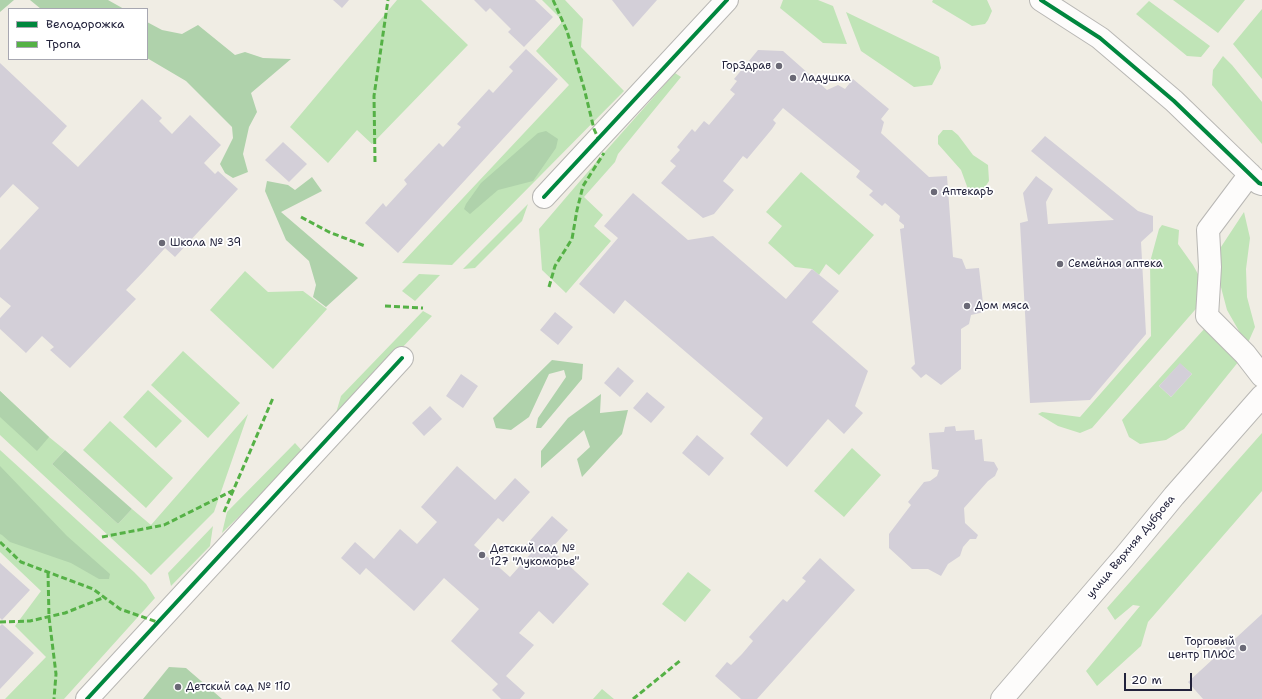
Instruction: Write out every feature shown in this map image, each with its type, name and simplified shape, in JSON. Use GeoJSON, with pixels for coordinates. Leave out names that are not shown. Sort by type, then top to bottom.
{"type":"FeatureCollection","features":[{"type":"Feature","properties":{"kind":"street"},"geometry":{"type":"LineString","coordinates":[[544,197],[727,0]]}},
{"type":"Feature","properties":{"kind":"street"},"geometry":{"type":"LineString","coordinates":[[1041,0],[1100,38],[1174,101],[1258,183],[1208,230],[1210,267],[1207,316],[1245,354],[1262,376]]}},
{"type":"Feature","properties":{"kind":"street"},"geometry":{"type":"LineString","coordinates":[[87,699],[402,358]]}},
{"type":"Feature","properties":{"kind":"street","name":"улица Верхняя Дуброва"},"geometry":{"type":"LineString","coordinates":[[1002,699],[1124,557],[1174,496],[1262,396]]}},
{"type":"Feature","properties":{"kind":"green space"},"geometry":{"type":"Polygon","coordinates":[[[0,0],[14,0],[0,12],[0,0]]]}},
{"type":"Feature","properties":{"kind":"green space"},"geometry":{"type":"Polygon","coordinates":[[[30,0],[108,0],[122,8],[40,8],[30,0]]]}},
{"type":"Feature","properties":{"kind":"green space"},"geometry":{"type":"Polygon","coordinates":[[[397,0],[421,0],[468,45],[372,144],[357,130],[328,163],[290,127],[397,0]]]}},
{"type":"Feature","properties":{"kind":"green space"},"geometry":{"type":"Polygon","coordinates":[[[542,0],[565,0],[583,19],[581,47],[624,91],[452,265],[402,263],[569,85],[536,51],[563,21],[542,0]]]}},
{"type":"Feature","properties":{"kind":"green space"},"geometry":{"type":"Polygon","coordinates":[[[783,0],[818,0],[833,6],[847,44],[823,43],[780,8],[783,0]]]}},
{"type":"Feature","properties":{"kind":"green space"},"geometry":{"type":"Polygon","coordinates":[[[933,0],[987,0],[992,11],[985,24],[972,26],[932,2],[933,0]]]}},
{"type":"Feature","properties":{"kind":"green space"},"geometry":{"type":"Polygon","coordinates":[[[1173,0],[1245,0],[1218,33],[1173,0]]]}},
{"type":"Feature","properties":{"kind":"green space"},"geometry":{"type":"Polygon","coordinates":[[[1149,1],[1210,46],[1201,57],[1187,56],[1136,14],[1149,1]]]}},
{"type":"Feature","properties":{"kind":"green space"},"geometry":{"type":"Polygon","coordinates":[[[1262,9],[1262,79],[1233,44],[1262,9]]]}},
{"type":"Feature","properties":{"kind":"green space"},"geometry":{"type":"Polygon","coordinates":[[[846,12],[939,57],[941,68],[932,85],[914,87],[861,51],[846,12]]]}},
{"type":"Feature","properties":{"kind":"green space"},"geometry":{"type":"Polygon","coordinates":[[[148,23],[162,30],[182,34],[198,25],[235,55],[245,52],[263,58],[291,59],[251,93],[257,112],[249,127],[243,154],[248,172],[233,178],[225,173],[220,164],[233,138],[232,127],[186,81],[148,59],[148,23]]]}},
{"type":"Feature","properties":{"kind":"green space"},"geometry":{"type":"Polygon","coordinates":[[[1223,56],[1262,102],[1262,144],[1212,85],[1213,70],[1223,56]]]}},
{"type":"Feature","properties":{"kind":"green space"},"geometry":{"type":"Polygon","coordinates":[[[675,73],[681,77],[618,154],[615,162],[584,197],[603,215],[594,226],[611,241],[566,293],[542,270],[539,229],[675,73]]]}},
{"type":"Feature","properties":{"kind":"green space"},"geometry":{"type":"Polygon","coordinates":[[[943,130],[952,130],[958,135],[973,155],[988,165],[989,181],[983,190],[974,192],[968,189],[961,170],[938,144],[938,136],[943,130]]]}},
{"type":"Feature","properties":{"kind":"green space"},"geometry":{"type":"Polygon","coordinates":[[[546,131],[558,139],[556,148],[533,181],[498,190],[470,214],[464,209],[481,183],[538,133],[546,131]]]}},
{"type":"Feature","properties":{"kind":"green space"},"geometry":{"type":"Polygon","coordinates":[[[801,172],[874,235],[839,275],[826,264],[819,275],[812,269],[795,267],[768,243],[782,226],[766,212],[801,172]]]}},
{"type":"Feature","properties":{"kind":"green space"},"geometry":{"type":"Polygon","coordinates":[[[312,177],[322,191],[281,212],[358,278],[326,307],[313,297],[316,285],[309,261],[286,240],[265,191],[267,181],[288,185],[295,190],[312,177]]]}},
{"type":"Feature","properties":{"kind":"green space"},"geometry":{"type":"Polygon","coordinates":[[[528,204],[522,221],[475,268],[463,269],[528,204]]]}},
{"type":"Feature","properties":{"kind":"green space"},"geometry":{"type":"Polygon","coordinates":[[[1244,212],[1250,238],[1246,269],[1247,297],[1255,327],[1247,345],[1227,310],[1218,276],[1219,250],[1244,212]]]}},
{"type":"Feature","properties":{"kind":"green space"},"geometry":{"type":"Polygon","coordinates":[[[1162,225],[1179,230],[1178,244],[1193,265],[1204,285],[1201,303],[1092,428],[1080,433],[1058,426],[1038,414],[1042,412],[1080,417],[1151,336],[1150,262],[1159,229],[1162,225]]]}},
{"type":"Feature","properties":{"kind":"green space"},"geometry":{"type":"Polygon","coordinates":[[[245,271],[268,292],[303,291],[327,309],[273,369],[210,310],[245,271]]]}},
{"type":"Feature","properties":{"kind":"green space"},"geometry":{"type":"Polygon","coordinates":[[[419,274],[440,275],[415,301],[402,291],[419,274]]]}},
{"type":"Feature","properties":{"kind":"green space"},"geometry":{"type":"Polygon","coordinates":[[[423,311],[432,316],[334,420],[341,396],[423,311]]]}},
{"type":"Feature","properties":{"kind":"green space"},"geometry":{"type":"Polygon","coordinates":[[[1205,328],[1239,361],[1184,429],[1166,440],[1140,444],[1129,437],[1122,420],[1205,328]],[[1180,364],[1159,386],[1171,397],[1192,374],[1180,364]]]}},
{"type":"Feature","properties":{"kind":"green space"},"geometry":{"type":"Polygon","coordinates":[[[183,351],[240,403],[208,438],[151,385],[183,351]]]}},
{"type":"Feature","properties":{"kind":"green space"},"geometry":{"type":"Polygon","coordinates":[[[552,360],[583,364],[582,379],[541,428],[536,428],[538,418],[566,377],[564,370],[549,374],[529,417],[511,430],[496,428],[493,418],[552,360]]]}},
{"type":"Feature","properties":{"kind":"green space"},"geometry":{"type":"Polygon","coordinates":[[[148,390],[182,421],[156,448],[123,417],[148,390]]]}},
{"type":"Feature","properties":{"kind":"green space"},"geometry":{"type":"Polygon","coordinates":[[[0,391],[65,450],[52,464],[118,524],[132,509],[151,525],[248,414],[214,512],[151,575],[0,435],[0,391]]]}},
{"type":"Feature","properties":{"kind":"green space"},"geometry":{"type":"Polygon","coordinates":[[[0,391],[49,437],[37,451],[0,417],[0,391]]]}},
{"type":"Feature","properties":{"kind":"green space"},"geometry":{"type":"Polygon","coordinates":[[[601,394],[600,413],[628,410],[622,434],[582,477],[577,459],[590,447],[584,430],[541,468],[541,451],[568,418],[601,394]]]}},
{"type":"Feature","properties":{"kind":"green space"},"geometry":{"type":"Polygon","coordinates":[[[110,421],[173,478],[146,508],[83,450],[110,421]]]}},
{"type":"Feature","properties":{"kind":"green space"},"geometry":{"type":"Polygon","coordinates":[[[1262,433],[1262,491],[1148,622],[1141,646],[1097,686],[1086,671],[1140,606],[1133,605],[1115,620],[1107,608],[1262,433]]]}},
{"type":"Feature","properties":{"kind":"green space"},"geometry":{"type":"Polygon","coordinates":[[[295,443],[304,453],[222,533],[227,512],[295,443]]]}},
{"type":"Feature","properties":{"kind":"green space"},"geometry":{"type":"Polygon","coordinates":[[[852,448],[881,475],[844,517],[814,491],[852,448]]]}},
{"type":"Feature","properties":{"kind":"green space"},"geometry":{"type":"Polygon","coordinates":[[[0,450],[134,572],[146,584],[155,598],[64,699],[5,699],[46,657],[15,626],[41,591],[0,552],[0,450]]]}},
{"type":"Feature","properties":{"kind":"green space"},"geometry":{"type":"Polygon","coordinates":[[[65,450],[132,509],[118,524],[52,464],[65,450]]]}},
{"type":"Feature","properties":{"kind":"green space"},"geometry":{"type":"Polygon","coordinates":[[[0,466],[67,536],[110,574],[109,579],[99,579],[71,563],[10,542],[0,534],[0,466]]]}},
{"type":"Feature","properties":{"kind":"green space"},"geometry":{"type":"Polygon","coordinates":[[[213,526],[210,546],[171,586],[168,573],[213,526]]]}},
{"type":"Feature","properties":{"kind":"green space"},"geometry":{"type":"Polygon","coordinates":[[[688,572],[711,590],[685,622],[662,604],[688,572]]]}},
{"type":"Feature","properties":{"kind":"green space"},"geometry":{"type":"Polygon","coordinates":[[[169,667],[186,668],[222,699],[143,699],[169,667]]]}},
{"type":"Feature","properties":{"kind":"green space"},"geometry":{"type":"Polygon","coordinates":[[[602,689],[614,699],[593,699],[602,689]]]}},
{"type":"Feature","properties":{"kind":"building"},"geometry":{"type":"Polygon","coordinates":[[[333,0],[349,0],[342,8],[333,0]]]}},
{"type":"Feature","properties":{"kind":"building"},"geometry":{"type":"Polygon","coordinates":[[[474,0],[535,0],[553,17],[524,47],[508,32],[511,29],[490,8],[486,12],[474,0]]]}},
{"type":"Feature","properties":{"kind":"building"},"geometry":{"type":"Polygon","coordinates":[[[612,0],[657,0],[633,27],[612,0]]]}},
{"type":"Feature","properties":{"kind":"building"},"geometry":{"type":"Polygon","coordinates":[[[526,49],[558,79],[398,253],[365,223],[383,203],[386,207],[407,184],[404,180],[439,143],[443,147],[461,127],[457,124],[489,89],[493,93],[513,71],[509,67],[526,49]]]}},
{"type":"Feature","properties":{"kind":"building"},"geometry":{"type":"Polygon","coordinates":[[[758,50],[783,51],[827,90],[838,85],[845,89],[853,79],[889,109],[881,119],[884,122],[881,133],[929,177],[947,176],[953,257],[962,259],[966,269],[979,268],[984,312],[971,315],[969,324],[961,329],[961,369],[941,385],[926,374],[921,378],[911,368],[915,364],[900,229],[904,228],[904,225],[899,221],[900,216],[885,203],[882,206],[869,195],[873,191],[856,177],[860,171],[783,108],[773,120],[776,123],[772,129],[747,159],[743,156],[723,181],[734,190],[714,214],[703,218],[661,183],[676,166],[670,161],[680,150],[677,147],[692,129],[695,132],[704,121],[709,125],[735,94],[730,90],[737,81],[734,79],[758,50]]]}},
{"type":"Feature","properties":{"kind":"building"},"geometry":{"type":"Polygon","coordinates":[[[0,63],[67,126],[52,143],[78,167],[142,99],[162,118],[159,121],[172,134],[190,115],[221,145],[204,163],[215,174],[218,171],[238,189],[175,257],[165,248],[126,290],[136,299],[70,368],[50,350],[54,347],[42,336],[26,353],[0,329],[0,318],[11,306],[0,297],[0,250],[39,208],[13,184],[0,198],[0,63]]]}},
{"type":"Feature","properties":{"kind":"building"},"geometry":{"type":"Polygon","coordinates":[[[1045,136],[1138,211],[1153,216],[1153,231],[1141,242],[1146,334],[1090,400],[1030,403],[1020,223],[1028,221],[1023,193],[1036,176],[1053,189],[1046,202],[1048,224],[1114,220],[1031,151],[1045,136]]]}},
{"type":"Feature","properties":{"kind":"building"},"geometry":{"type":"Polygon","coordinates":[[[283,142],[307,164],[289,182],[265,160],[283,142]]]}},
{"type":"Feature","properties":{"kind":"building"},"geometry":{"type":"Polygon","coordinates":[[[633,193],[688,240],[713,236],[786,299],[812,269],[839,291],[812,322],[868,371],[855,406],[863,413],[844,434],[828,419],[787,467],[750,434],[763,418],[625,300],[614,314],[579,284],[618,238],[604,226],[633,193]]]}},
{"type":"Feature","properties":{"kind":"building"},"geometry":{"type":"Polygon","coordinates":[[[555,312],[573,327],[558,345],[540,330],[555,312]]]}},
{"type":"Feature","properties":{"kind":"building"},"geometry":{"type":"Polygon","coordinates":[[[1180,363],[1192,374],[1171,397],[1159,386],[1180,363]]]}},
{"type":"Feature","properties":{"kind":"building"},"geometry":{"type":"Polygon","coordinates":[[[618,367],[634,381],[620,397],[604,383],[618,367]]]}},
{"type":"Feature","properties":{"kind":"building"},"geometry":{"type":"Polygon","coordinates":[[[461,374],[478,386],[463,408],[446,396],[461,374]]]}},
{"type":"Feature","properties":{"kind":"building"},"geometry":{"type":"Polygon","coordinates":[[[647,392],[665,407],[651,423],[633,408],[647,392]]]}},
{"type":"Feature","properties":{"kind":"building"},"geometry":{"type":"Polygon","coordinates":[[[430,406],[442,419],[424,436],[412,423],[430,406]]]}},
{"type":"Feature","properties":{"kind":"building"},"geometry":{"type":"Polygon","coordinates":[[[955,426],[956,431],[974,430],[975,440],[982,439],[984,461],[994,462],[998,469],[995,476],[988,481],[964,508],[965,523],[978,535],[976,539],[970,539],[963,547],[960,556],[948,564],[941,576],[928,569],[912,569],[889,548],[889,534],[911,505],[908,502],[924,482],[930,481],[937,476],[939,470],[932,469],[929,433],[944,432],[945,427],[955,426]]]}},
{"type":"Feature","properties":{"kind":"building"},"geometry":{"type":"Polygon","coordinates":[[[697,435],[724,458],[709,476],[682,453],[697,435]]]}},
{"type":"Feature","properties":{"kind":"building","name":"Детский сад № 127 \"Лукоморье\""},"geometry":{"type":"Polygon","coordinates":[[[457,466],[495,500],[515,478],[530,492],[503,522],[498,518],[474,545],[510,577],[533,551],[526,545],[552,516],[568,530],[551,549],[589,584],[553,624],[539,611],[519,633],[534,645],[506,676],[525,693],[520,699],[501,699],[492,690],[498,684],[451,641],[479,609],[444,578],[414,611],[366,568],[360,575],[341,558],[355,542],[374,559],[400,529],[417,544],[437,522],[421,507],[457,466]]]}},
{"type":"Feature","properties":{"kind":"building"},"geometry":{"type":"Polygon","coordinates":[[[820,558],[855,590],[757,699],[741,699],[715,676],[727,662],[731,665],[742,654],[753,641],[749,637],[783,599],[787,602],[806,581],[802,578],[820,558]]]}},
{"type":"Feature","properties":{"kind":"building"},"geometry":{"type":"Polygon","coordinates":[[[0,563],[30,590],[2,620],[0,618],[0,563]]]}},
{"type":"Feature","properties":{"kind":"building","name":"Торговый центр ПЛЮС"},"geometry":{"type":"Polygon","coordinates":[[[1262,614],[1262,699],[1203,699],[1188,682],[1262,614]]]}},
{"type":"Feature","properties":{"kind":"building"},"geometry":{"type":"Polygon","coordinates":[[[2,624],[34,653],[0,689],[0,626],[2,624]]]}},
{"type":"Feature","properties":{"kind":"marked path"},"geometry":{"type":"LineString","coordinates":[[375,162],[374,96],[388,0]]}},
{"type":"Feature","properties":{"kind":"marked path"},"geometry":{"type":"LineString","coordinates":[[553,0],[567,31],[584,88],[594,129],[598,138]]}},
{"type":"Feature","properties":{"kind":"marked path"},"geometry":{"type":"LineString","coordinates":[[549,287],[555,266],[572,239],[583,186],[604,153]]}},
{"type":"Feature","properties":{"kind":"marked path"},"geometry":{"type":"LineString","coordinates":[[301,217],[329,232],[365,246]]}},
{"type":"Feature","properties":{"kind":"marked path"},"geometry":{"type":"LineString","coordinates":[[385,306],[423,308]]}},
{"type":"Feature","properties":{"kind":"marked path"},"geometry":{"type":"LineString","coordinates":[[224,512],[273,398]]}},
{"type":"Feature","properties":{"kind":"marked path"},"geometry":{"type":"LineString","coordinates":[[102,537],[164,525],[234,490]]}},
{"type":"Feature","properties":{"kind":"marked path"},"geometry":{"type":"LineString","coordinates":[[0,542],[21,562],[93,589],[120,609],[157,622]]}},
{"type":"Feature","properties":{"kind":"marked path"},"geometry":{"type":"LineString","coordinates":[[48,572],[49,617],[56,674],[54,699]]}},
{"type":"Feature","properties":{"kind":"marked path"},"geometry":{"type":"LineString","coordinates":[[0,622],[30,621],[65,613],[105,597]]}},
{"type":"Feature","properties":{"kind":"marked path"},"geometry":{"type":"LineString","coordinates":[[633,699],[681,660]]}},
{"type":"Feature","properties":{"kind":"cycle path"},"geometry":{"type":"LineString","coordinates":[[544,197],[727,0]]}},
{"type":"Feature","properties":{"kind":"cycle path"},"geometry":{"type":"LineString","coordinates":[[1041,0],[1100,38],[1174,101],[1259,183],[1262,184]]}},
{"type":"Feature","properties":{"kind":"cycle path"},"geometry":{"type":"LineString","coordinates":[[87,699],[402,358]]}},
{"type":"Feature","properties":{"kind":"place","name":"ГорЗдрав"},"geometry":{"type":"Point","coordinates":[779,66]}},
{"type":"Feature","properties":{"kind":"place","name":"Ладушка"},"geometry":{"type":"Point","coordinates":[793,78]}},
{"type":"Feature","properties":{"kind":"place","name":"АптекарЪ"},"geometry":{"type":"Point","coordinates":[934,192]}},
{"type":"Feature","properties":{"kind":"place","name":"Школа № 39"},"geometry":{"type":"Point","coordinates":[162,243]}},
{"type":"Feature","properties":{"kind":"place","name":"Семейная аптека"},"geometry":{"type":"Point","coordinates":[1060,264]}},
{"type":"Feature","properties":{"kind":"place","name":"Дом мяса"},"geometry":{"type":"Point","coordinates":[967,306]}},
{"type":"Feature","properties":{"kind":"place","name":"Детский сад № 127 \"Лукоморье\""},"geometry":{"type":"Point","coordinates":[482,555]}},
{"type":"Feature","properties":{"kind":"place","name":"Торговый центр ПЛЮС"},"geometry":{"type":"Point","coordinates":[1243,648]}},
{"type":"Feature","properties":{"kind":"place","name":"Детский сад № 110"},"geometry":{"type":"Point","coordinates":[178,687]}}]}
